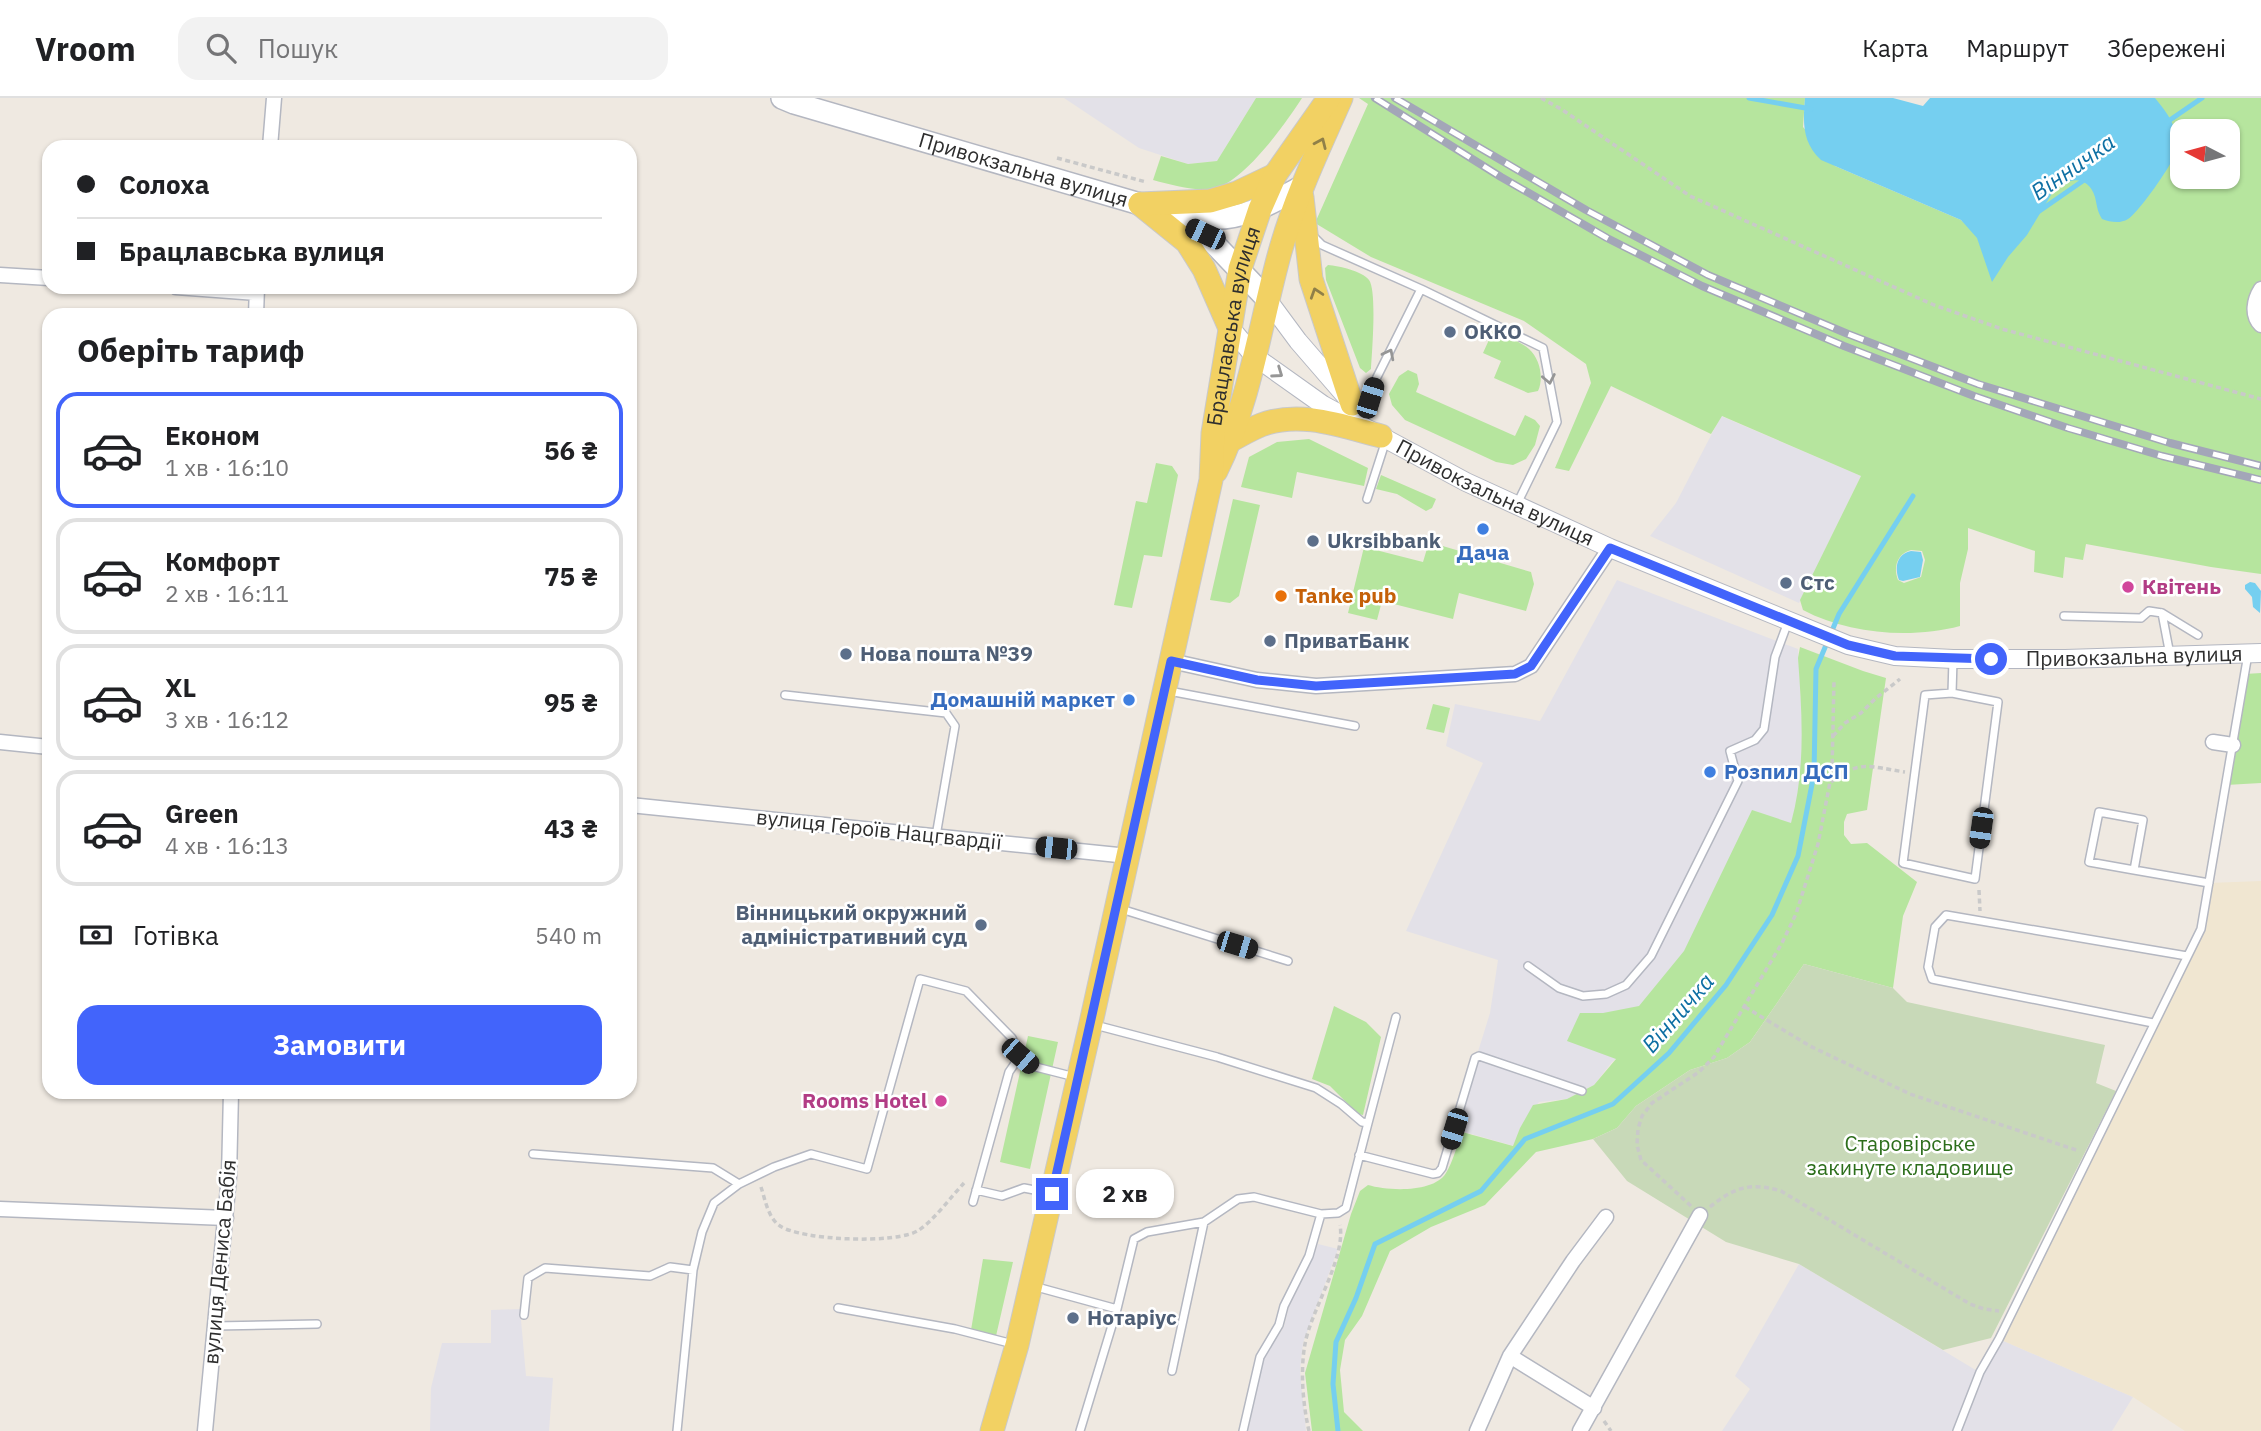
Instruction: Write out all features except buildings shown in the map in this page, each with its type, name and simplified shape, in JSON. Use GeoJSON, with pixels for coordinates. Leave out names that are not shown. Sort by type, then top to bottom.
{"type":"FeatureCollection","features":[{"type":"Feature","properties":{"kind":"main road","name":"Привокзальна вулиця"},"geometry":{"type":"LineString","coordinates":[[782,98],[873,127],[1143,193],[1205,234],[1267,299]]}},
{"type":"Feature","properties":{"kind":"main road","name":"Брацлавська вулиця"},"geometry":{"type":"LineString","coordinates":[[992,1431],[1017,1345],[1079,1078],[1211,480],[1213,433],[1240,269],[1260,209],[1275,175],[1329,98]]}},
{"type":"Feature","properties":{"kind":"main road","name":"Брацлавська вулиця"},"geometry":{"type":"LineString","coordinates":[[1211,480],[1231,440],[1267,299],[1301,187],[1341,98]]}},
{"type":"Feature","properties":{"kind":"main road"},"geometry":{"type":"LineString","coordinates":[[1143,193],[1210,201],[1275,175]]}},
{"type":"Feature","properties":{"kind":"main road"},"geometry":{"type":"LineString","coordinates":[[1143,193],[1210,218],[1233,217],[1260,209],[1301,187],[1311,279],[1358,411]]}},
{"type":"Feature","properties":{"kind":"main road"},"geometry":{"type":"LineString","coordinates":[[1143,193],[1187,242],[1204,269],[1229,326]]}},
{"type":"Feature","properties":{"kind":"main road"},"geometry":{"type":"LineString","coordinates":[[1231,440],[1262,424],[1288,419],[1313,419],[1384,437]]}},
{"type":"Feature","properties":{"kind":"street"},"geometry":{"type":"LineString","coordinates":[[271,140],[274,98]]}},
{"type":"Feature","properties":{"kind":"street"},"geometry":{"type":"LineString","coordinates":[[0,275],[42,278]]}},
{"type":"Feature","properties":{"kind":"street"},"geometry":{"type":"LineString","coordinates":[[2261,289],[2254,305],[2256,321],[2261,325]]}},
{"type":"Feature","properties":{"kind":"street","name":"Привокзальна вулиця"},"geometry":{"type":"LineString","coordinates":[[1267,299],[1298,341],[1384,437]]}},
{"type":"Feature","properties":{"kind":"street","name":"Привокзальна вулиця"},"geometry":{"type":"LineString","coordinates":[[1229,326],[1254,356],[1323,405],[1466,482],[1610,548],[1829,638],[1895,656],[1953,659],[2254,653]]}},
{"type":"Feature","properties":{"kind":"street"},"geometry":{"type":"LineString","coordinates":[[1171,661],[1257,680],[1316,686],[1515,674],[1531,666],[1610,548]]}},
{"type":"Feature","properties":{"kind":"street"},"geometry":{"type":"LineString","coordinates":[[0,742],[42,746]]}},
{"type":"Feature","properties":{"kind":"street"},"geometry":{"type":"LineString","coordinates":[[2213,742],[2233,745]]}},
{"type":"Feature","properties":{"kind":"street","name":"вулиця Героїв Нацгвардії"},"geometry":{"type":"LineString","coordinates":[[637,806],[1128,856]]}},
{"type":"Feature","properties":{"kind":"street","name":"вулиця Дениса Бабія"},"geometry":{"type":"LineString","coordinates":[[205,1431],[226,1218],[231,1099]]}},
{"type":"Feature","properties":{"kind":"street"},"geometry":{"type":"LineString","coordinates":[[0,1209],[226,1218]]}},
{"type":"Feature","properties":{"kind":"street"},"geometry":{"type":"LineString","coordinates":[[1580,1431],[1700,1215]]}},
{"type":"Feature","properties":{"kind":"street"},"geometry":{"type":"LineString","coordinates":[[1477,1431],[1510,1356],[1573,1261],[1606,1217]]}},
{"type":"Feature","properties":{"kind":"street"},"geometry":{"type":"LineString","coordinates":[[1510,1356],[1594,1408]]}},
{"type":"Feature","properties":{"kind":"lane"},"geometry":{"type":"LineString","coordinates":[[1306,229],[1322,246],[1421,289],[1543,348],[1557,422],[1517,505]]}},
{"type":"Feature","properties":{"kind":"lane"},"geometry":{"type":"LineString","coordinates":[[1358,411],[1421,289]]}},
{"type":"Feature","properties":{"kind":"lane"},"geometry":{"type":"LineString","coordinates":[[1367,499],[1384,437]]}},
{"type":"Feature","properties":{"kind":"lane"},"geometry":{"type":"LineString","coordinates":[[2064,616],[2141,618],[2148,611],[2162,613],[2198,635]]}},
{"type":"Feature","properties":{"kind":"lane"},"geometry":{"type":"LineString","coordinates":[[2162,613],[2170,656]]}},
{"type":"Feature","properties":{"kind":"lane"},"geometry":{"type":"LineString","coordinates":[[1528,966],[1559,988],[1583,996],[1606,994],[1626,985],[1651,956],[1738,781],[1730,751],[1755,740],[1764,729],[1775,657],[1788,621]]}},
{"type":"Feature","properties":{"kind":"lane"},"geometry":{"type":"LineString","coordinates":[[1957,1431],[1980,1372],[1999,1339],[2201,929],[2233,745],[2254,653]]}},
{"type":"Feature","properties":{"kind":"lane"},"geometry":{"type":"LineString","coordinates":[[1952,693],[1953,659]]}},
{"type":"Feature","properties":{"kind":"lane"},"geometry":{"type":"LineString","coordinates":[[1165,690],[1355,726]]}},
{"type":"Feature","properties":{"kind":"lane"},"geometry":{"type":"LineString","coordinates":[[1952,693],[1998,702],[1975,879],[1903,863],[1924,695],[1952,693]]}},
{"type":"Feature","properties":{"kind":"lane"},"geometry":{"type":"LineString","coordinates":[[785,695],[946,713],[955,726],[936,836]]}},
{"type":"Feature","properties":{"kind":"lane"},"geometry":{"type":"LineString","coordinates":[[2134,870],[2143,820],[2099,812],[2090,862],[2134,870],[2209,883]]}},
{"type":"Feature","properties":{"kind":"lane"},"geometry":{"type":"LineString","coordinates":[[1117,907],[1288,961]]}},
{"type":"Feature","properties":{"kind":"lane"},"geometry":{"type":"LineString","coordinates":[[2153,1023],[1932,979],[1928,967],[1935,927],[1946,915],[2187,956]]}},
{"type":"Feature","properties":{"kind":"lane"},"geometry":{"type":"LineString","coordinates":[[677,1431],[693,1270],[702,1232],[714,1203],[756,1175],[811,1154],[867,1169],[920,979],[966,991],[1012,1038],[1020,1056],[1032,1066],[1079,1078]]}},
{"type":"Feature","properties":{"kind":"lane"},"geometry":{"type":"LineString","coordinates":[[1080,1431],[1117,1309],[1134,1239],[1147,1231],[1204,1222],[1238,1199],[1254,1197],[1321,1214],[1338,1213],[1346,1208],[1396,1017]]}},
{"type":"Feature","properties":{"kind":"lane"},"geometry":{"type":"LineString","coordinates":[[1091,1023],[1217,1056],[1316,1088],[1362,1122],[1368,1123]]}},
{"type":"Feature","properties":{"kind":"lane"},"geometry":{"type":"LineString","coordinates":[[972,1202],[1009,1072],[1020,1056]]}},
{"type":"Feature","properties":{"kind":"lane"},"geometry":{"type":"LineString","coordinates":[[1360,1155],[1438,1173],[1442,1168],[1475,1058],[1479,1056],[1582,1091]]}},
{"type":"Feature","properties":{"kind":"lane"},"geometry":{"type":"LineString","coordinates":[[533,1154],[713,1168],[739,1184]]}},
{"type":"Feature","properties":{"kind":"lane"},"geometry":{"type":"LineString","coordinates":[[976,1190],[1002,1196],[1024,1188],[1052,1194]]}},
{"type":"Feature","properties":{"kind":"lane"},"geometry":{"type":"LineString","coordinates":[[1244,1431],[1260,1357],[1279,1325],[1284,1306],[1309,1256],[1321,1214]]}},
{"type":"Feature","properties":{"kind":"lane"},"geometry":{"type":"LineString","coordinates":[[1172,1371],[1204,1222]]}},
{"type":"Feature","properties":{"kind":"lane"},"geometry":{"type":"LineString","coordinates":[[524,1315],[528,1278],[544,1268],[650,1276],[670,1267],[693,1270]]}},
{"type":"Feature","properties":{"kind":"lane"},"geometry":{"type":"LineString","coordinates":[[1031,1285],[1117,1309]]}},
{"type":"Feature","properties":{"kind":"lane"},"geometry":{"type":"LineString","coordinates":[[838,1308],[955,1329],[1017,1345]]}},
{"type":"Feature","properties":{"kind":"lane"},"geometry":{"type":"LineString","coordinates":[[215,1326],[317,1324]]}},
{"type":"Feature","properties":{"kind":"path"},"geometry":{"type":"LineString","coordinates":[[1541,98],[1690,196],[1934,305],[2002,329],[2261,399]]}},
{"type":"Feature","properties":{"kind":"path"},"geometry":{"type":"LineString","coordinates":[[1056,158],[1143,193]]}},
{"type":"Feature","properties":{"kind":"path"},"geometry":{"type":"LineString","coordinates":[[1833,736],[1844,723],[1861,713],[1900,679]]}},
{"type":"Feature","properties":{"kind":"path"},"geometry":{"type":"LineString","coordinates":[[1834,680],[1830,782],[1818,844],[1796,914],[1782,943],[1714,1056],[1699,1072],[1652,1103],[1642,1116],[1637,1145],[1641,1160],[1700,1215],[1735,1190],[1762,1185],[1781,1191],[1970,1304],[1984,1310],[2012,1312]]}},
{"type":"Feature","properties":{"kind":"path"},"geometry":{"type":"LineString","coordinates":[[1830,782],[1844,771],[1857,766],[1914,774]]}},
{"type":"Feature","properties":{"kind":"path"},"geometry":{"type":"LineString","coordinates":[[1745,1007],[1810,1046],[1910,1094],[2089,1154]]}},
{"type":"Feature","properties":{"kind":"path"},"geometry":{"type":"LineString","coordinates":[[756,1175],[772,1217],[780,1226],[793,1231],[848,1240],[908,1236],[920,1230],[984,1163]]}},
{"type":"Feature","properties":{"kind":"path"},"geometry":{"type":"LineString","coordinates":[[1309,1431],[1303,1369],[1305,1344],[1342,1234],[1340,1224],[1329,1221],[1321,1214]]}},
{"type":"Feature","properties":{"kind":"shaded area"},"geometry":{"type":"Polygon","coordinates":[[[1064,98],[1256,98],[1217,161],[1188,164],[1139,148],[1064,98]]]}},
{"type":"Feature","properties":{"kind":"shaded area"},"geometry":{"type":"Polygon","coordinates":[[[1721,416],[1861,476],[1799,603],[1650,536],[1676,503],[1721,416]]]}},
{"type":"Feature","properties":{"kind":"shaded area"},"geometry":{"type":"Polygon","coordinates":[[[1617,580],[1798,649],[1803,736],[1799,796],[1789,831],[1673,1013],[1612,1062],[1594,1085],[1567,1099],[1539,1102],[1520,1128],[1514,1146],[1454,1129],[1490,1013],[1498,960],[1406,931],[1483,763],[1446,746],[1455,704],[1540,721],[1617,580]]]}},
{"type":"Feature","properties":{"kind":"shaded area"},"geometry":{"type":"Polygon","coordinates":[[[2261,881],[2261,1431],[2185,1431],[2133,1397],[1999,1339],[2201,929],[2209,883],[2261,881]]]}},
{"type":"Feature","properties":{"kind":"shaded area"},"geometry":{"type":"Polygon","coordinates":[[[1318,1244],[1338,1249],[1303,1343],[1300,1370],[1306,1431],[1248,1431],[1264,1358],[1284,1327],[1289,1307],[1318,1244]]]}},
{"type":"Feature","properties":{"kind":"shaded area"},"geometry":{"type":"Polygon","coordinates":[[[1799,1264],[1979,1372],[1999,1339],[2133,1397],[2112,1431],[1722,1431],[1750,1389],[1735,1376],[1799,1264]]]}},
{"type":"Feature","properties":{"kind":"shaded area"},"geometry":{"type":"Polygon","coordinates":[[[520,1309],[526,1376],[553,1378],[549,1431],[430,1431],[431,1388],[442,1343],[491,1343],[491,1310],[520,1309]]]}},
{"type":"Feature","properties":{"kind":"green space"},"geometry":{"type":"Polygon","coordinates":[[[1256,98],[1302,98],[1262,151],[1236,177],[1212,189],[1182,187],[1153,180],[1161,156],[1188,164],[1217,161],[1256,98]]]}},
{"type":"Feature","properties":{"kind":"green space"},"geometry":{"type":"Polygon","coordinates":[[[1359,98],[1805,98],[1803,127],[1835,166],[1961,220],[1970,228],[2101,98],[2261,98],[2261,574],[2086,544],[2083,560],[2065,557],[2063,578],[2034,572],[2035,551],[1968,528],[1968,549],[1960,583],[1960,626],[1921,632],[1880,632],[1821,618],[1803,610],[1800,600],[1861,476],[1722,416],[1711,434],[1611,386],[1569,471],[1555,468],[1591,383],[1586,364],[1524,321],[1371,257],[1315,223],[1368,104],[1359,98]],[[1911,550],[1899,558],[1896,566],[1898,580],[1904,583],[1921,577],[1925,560],[1922,551],[1911,550]]]}},
{"type":"Feature","properties":{"kind":"green space"},"geometry":{"type":"Polygon","coordinates":[[[1328,265],[1361,274],[1369,280],[1373,296],[1372,350],[1371,369],[1366,373],[1360,368],[1326,280],[1325,268],[1328,265]]]}},
{"type":"Feature","properties":{"kind":"green space"},"geometry":{"type":"Polygon","coordinates":[[[1493,331],[1521,344],[1533,353],[1541,375],[1538,391],[1528,393],[1494,378],[1501,361],[1483,353],[1493,331]]]}},
{"type":"Feature","properties":{"kind":"green space"},"geometry":{"type":"Polygon","coordinates":[[[1408,370],[1417,374],[1419,384],[1416,392],[1515,436],[1525,415],[1535,420],[1540,426],[1535,445],[1526,459],[1513,465],[1496,462],[1405,420],[1392,405],[1389,394],[1399,376],[1408,370]]]}},
{"type":"Feature","properties":{"kind":"green space"},"geometry":{"type":"Polygon","coordinates":[[[1309,439],[1368,468],[1364,486],[1297,472],[1292,498],[1241,487],[1249,457],[1277,442],[1309,439]]]}},
{"type":"Feature","properties":{"kind":"green space"},"geometry":{"type":"Polygon","coordinates":[[[1156,463],[1172,466],[1178,475],[1162,557],[1144,555],[1132,608],[1114,605],[1136,501],[1147,503],[1156,463]]]}},
{"type":"Feature","properties":{"kind":"green space"},"geometry":{"type":"Polygon","coordinates":[[[1381,475],[1436,499],[1432,508],[1426,511],[1397,494],[1376,489],[1381,475]]]}},
{"type":"Feature","properties":{"kind":"green space"},"geometry":{"type":"Polygon","coordinates":[[[1233,499],[1260,505],[1239,596],[1230,603],[1210,600],[1233,499]]]}},
{"type":"Feature","properties":{"kind":"green space"},"geometry":{"type":"Polygon","coordinates":[[[1429,542],[1531,572],[1534,584],[1526,611],[1459,593],[1453,619],[1382,601],[1377,620],[1348,613],[1364,547],[1423,562],[1429,542]]]}},
{"type":"Feature","properties":{"kind":"green space"},"geometry":{"type":"Polygon","coordinates":[[[1800,647],[1886,678],[1867,810],[1847,814],[1844,835],[1851,844],[1867,843],[1917,882],[1903,916],[1893,988],[1804,964],[1750,1042],[1727,1058],[1690,1070],[1636,1106],[1617,1128],[1593,1139],[1536,1152],[1485,1205],[1431,1227],[1390,1251],[1362,1316],[1345,1340],[1340,1370],[1344,1412],[1363,1431],[1312,1431],[1305,1373],[1360,1191],[1368,1185],[1410,1189],[1440,1180],[1451,1164],[1462,1132],[1513,1146],[1533,1105],[1567,1099],[1594,1085],[1616,1059],[1567,1041],[1580,1013],[1603,1013],[1639,1006],[1684,951],[1752,810],[1791,823],[1801,761],[1800,647]]]}},
{"type":"Feature","properties":{"kind":"green space"},"geometry":{"type":"Polygon","coordinates":[[[2261,673],[2261,783],[2226,785],[2245,674],[2261,673]]]}},
{"type":"Feature","properties":{"kind":"green space"},"geometry":{"type":"Polygon","coordinates":[[[1433,704],[1450,708],[1444,733],[1426,729],[1433,704]]]}},
{"type":"Feature","properties":{"kind":"green space","name":"Старовірське закинуте кладовище"},"geometry":{"type":"Polygon","coordinates":[[[1804,964],[1893,988],[1907,1002],[2105,1045],[2096,1083],[2116,1091],[1991,1338],[1943,1350],[1799,1264],[1726,1242],[1627,1181],[1593,1139],[1617,1128],[1636,1106],[1690,1070],[1727,1058],[1750,1042],[1804,964]]]}},
{"type":"Feature","properties":{"kind":"green space"},"geometry":{"type":"Polygon","coordinates":[[[1334,1006],[1366,1022],[1381,1037],[1363,1115],[1358,1114],[1330,1086],[1312,1079],[1334,1006]]]}},
{"type":"Feature","properties":{"kind":"green space"},"geometry":{"type":"Polygon","coordinates":[[[1028,1036],[1058,1042],[1030,1169],[1000,1162],[1028,1036]]]}},
{"type":"Feature","properties":{"kind":"green space"},"geometry":{"type":"Polygon","coordinates":[[[983,1259],[1013,1262],[996,1336],[971,1330],[983,1259]]]}},
{"type":"Feature","properties":{"kind":"water"},"geometry":{"type":"Polygon","coordinates":[[[1805,98],[1893,98],[1923,106],[1930,98],[2155,98],[2170,120],[2170,164],[2138,210],[2125,221],[2102,219],[2092,190],[2083,182],[2072,181],[2060,186],[2054,190],[2027,235],[1992,282],[1977,238],[1961,220],[1821,160],[1807,139],[1805,98]]]}},
{"type":"Feature","properties":{"kind":"water"},"geometry":{"type":"Polygon","coordinates":[[[1911,551],[1921,552],[1923,560],[1920,577],[1899,580],[1898,562],[1903,555],[1911,551]]]}},
{"type":"Feature","properties":{"kind":"water"},"geometry":{"type":"Polygon","coordinates":[[[2255,583],[2261,591],[2260,613],[2253,607],[2252,597],[2245,589],[2245,585],[2255,583]]]}},
{"type":"Feature","properties":{"kind":"waterway"},"geometry":{"type":"LineString","coordinates":[[1749,98],[1811,109]]}},
{"type":"Feature","properties":{"kind":"waterway","name":"Вінничка"},"geometry":{"type":"LineString","coordinates":[[2167,122],[2202,98]]}},
{"type":"Feature","properties":{"kind":"waterway","name":"Вінничка"},"geometry":{"type":"LineString","coordinates":[[2038,212],[2087,178]]}},
{"type":"Feature","properties":{"kind":"waterway","name":"Вінничка"},"geometry":{"type":"LineString","coordinates":[[1338,1431],[1333,1384],[1336,1342],[1356,1298],[1375,1244],[1481,1191],[1525,1139],[1613,1104],[1669,1053],[1726,985],[1772,915],[1798,856],[1814,774],[1816,669],[1839,614],[1913,496]]}},
{"type":"Feature","properties":{"kind":"railway"},"geometry":{"type":"LineString","coordinates":[[1375,98],[1501,177],[1607,238],[1702,286],[1844,346],[1974,396],[2162,456],[2261,480]]}},
{"type":"Feature","properties":{"kind":"railway"},"geometry":{"type":"LineString","coordinates":[[1395,98],[1586,210],[1708,275],[1848,334],[1978,384],[2170,443],[2261,466]]}},
{"type":"Feature","properties":{"kind":"place","name":"ОККО"},"geometry":{"type":"Point","coordinates":[1450,332]}},
{"type":"Feature","properties":{"kind":"place","name":"Дача"},"geometry":{"type":"Point","coordinates":[1483,529]}},
{"type":"Feature","properties":{"kind":"place","name":"Ukrsibbank"},"geometry":{"type":"Point","coordinates":[1313,541]}},
{"type":"Feature","properties":{"kind":"place","name":"Стс"},"geometry":{"type":"Point","coordinates":[1786,583]}},
{"type":"Feature","properties":{"kind":"place","name":"Квітень"},"geometry":{"type":"Point","coordinates":[2128,587]}},
{"type":"Feature","properties":{"kind":"place","name":"Tanke pub"},"geometry":{"type":"Point","coordinates":[1281,596]}},
{"type":"Feature","properties":{"kind":"place","name":"ПриватБанк"},"geometry":{"type":"Point","coordinates":[1270,641]}},
{"type":"Feature","properties":{"kind":"place","name":"Нова пошта №39"},"geometry":{"type":"Point","coordinates":[846,654]}},
{"type":"Feature","properties":{"kind":"place","name":"Домашній маркет"},"geometry":{"type":"Point","coordinates":[1129,700]}},
{"type":"Feature","properties":{"kind":"place","name":"Розпил ДСП"},"geometry":{"type":"Point","coordinates":[1710,772]}},
{"type":"Feature","properties":{"kind":"place","name":"Вінницький окружний адміністративний суд"},"geometry":{"type":"Point","coordinates":[981,925]}},
{"type":"Feature","properties":{"kind":"place","name":"Rooms Hotel"},"geometry":{"type":"Point","coordinates":[941,1101]}},
{"type":"Feature","properties":{"kind":"place","name":"Нотаріус"},"geometry":{"type":"Point","coordinates":[1073,1318]}},
{"type":"Feature","properties":{"kind":"route"},"geometry":{"type":"LineString","coordinates":[[1052,1194],[1171,661],[1257,680],[1316,686],[1515,674],[1531,666],[1610,548],[1848,645],[1895,656],[1991,659]]}}]}
